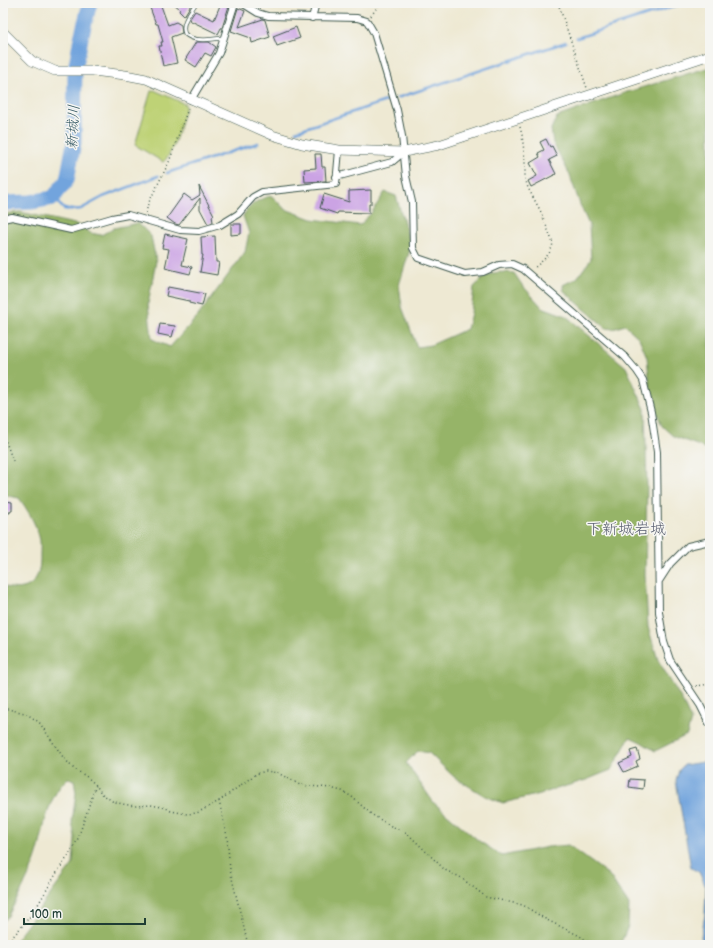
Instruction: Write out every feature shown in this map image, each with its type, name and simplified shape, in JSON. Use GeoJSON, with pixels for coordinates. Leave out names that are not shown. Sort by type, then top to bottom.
{"type":"FeatureCollection","features":[{"type":"Feature","properties":{"kind":"street"},"geometry":{"type":"LineString","coordinates":[[191,100],[219,53],[235,3]]}},
{"type":"Feature","properties":{"kind":"street"},"geometry":{"type":"LineString","coordinates":[[242,3],[258,13],[268,16],[357,18],[367,20],[374,33],[397,110],[402,136],[406,176],[412,202],[413,248],[418,258],[465,274],[483,272],[499,265],[512,264],[528,272],[625,357],[643,380],[651,412],[657,452],[659,612],[664,642],[670,660],[710,725]]}},
{"type":"Feature","properties":{"kind":"street"},"geometry":{"type":"LineString","coordinates":[[312,18],[316,3]]}},
{"type":"Feature","properties":{"kind":"street"},"geometry":{"type":"LineString","coordinates":[[3,32],[32,61],[55,71],[93,71],[125,75],[146,80],[272,135],[302,144],[339,150],[404,152],[439,145],[710,54]]}},
{"type":"Feature","properties":{"kind":"street"},"geometry":{"type":"LineString","coordinates":[[3,219],[12,217],[71,230],[128,214],[180,230],[198,231],[220,225],[238,214],[253,197],[262,192],[336,184],[339,150]]}},
{"type":"Feature","properties":{"kind":"street"},"geometry":{"type":"LineString","coordinates":[[336,177],[392,162],[404,152]]}},
{"type":"Feature","properties":{"kind":"street"},"geometry":{"type":"LineString","coordinates":[[659,581],[670,564],[688,546],[710,541]]}},
{"type":"Feature","properties":{"kind":"lane"},"geometry":{"type":"LineString","coordinates":[[196,3],[186,19],[184,26],[185,34],[191,38],[202,40],[224,38]]}},
{"type":"Feature","properties":{"kind":"path"},"geometry":{"type":"LineString","coordinates":[[367,20],[380,3]]}},
{"type":"Feature","properties":{"kind":"path"},"geometry":{"type":"LineString","coordinates":[[558,3],[590,95]]}},
{"type":"Feature","properties":{"kind":"path"},"geometry":{"type":"LineString","coordinates":[[144,219],[148,204],[169,162],[191,100]]}},
{"type":"Feature","properties":{"kind":"path"},"geometry":{"type":"LineString","coordinates":[[517,120],[522,135],[525,160],[525,178],[528,188],[540,210],[553,243],[547,257],[528,272]]}},
{"type":"Feature","properties":{"kind":"path"},"geometry":{"type":"LineString","coordinates":[[3,434],[13,461]]}},
{"type":"Feature","properties":{"kind":"path"},"geometry":{"type":"LineString","coordinates":[[688,688],[710,684]]}},
{"type":"Feature","properties":{"kind":"path"},"geometry":{"type":"LineString","coordinates":[[3,708],[25,713],[39,722],[63,757],[73,768],[87,777],[112,801],[135,806],[151,805],[187,814],[197,813],[219,801],[256,774],[266,771],[278,772],[300,785],[330,788],[342,791],[352,797],[371,814],[391,826],[407,833],[445,870],[460,877],[486,897],[523,905],[547,920],[580,936],[594,945]]}},
{"type":"Feature","properties":{"kind":"path"},"geometry":{"type":"LineString","coordinates":[[6,945],[33,913],[77,841],[96,785]]}},
{"type":"Feature","properties":{"kind":"path"},"geometry":{"type":"LineString","coordinates":[[219,801],[227,836],[230,870],[248,945]]}},
{"type":"Feature","properties":{"kind":"green space"},"geometry":{"type":"Polygon","coordinates":[[[710,67],[710,450],[673,436],[662,426],[651,398],[647,357],[639,338],[625,325],[613,329],[606,328],[564,291],[563,285],[577,278],[591,259],[589,225],[569,173],[553,143],[551,129],[557,117],[624,93],[710,67]]]}},
{"type":"Feature","properties":{"kind":"green space"},"geometry":{"type":"Polygon","coordinates":[[[154,90],[185,104],[185,109],[176,138],[167,158],[163,162],[135,145],[151,91],[154,90]]]}},
{"type":"Feature","properties":{"kind":"green space"},"geometry":{"type":"Polygon","coordinates":[[[385,192],[396,196],[411,246],[399,285],[402,307],[417,347],[431,345],[467,329],[471,313],[474,287],[488,275],[501,272],[514,273],[522,285],[542,307],[566,316],[626,367],[645,409],[647,486],[645,575],[648,627],[658,660],[682,700],[691,720],[687,735],[655,751],[630,737],[611,770],[586,780],[540,794],[503,803],[485,796],[454,777],[429,753],[418,751],[406,763],[434,803],[479,841],[502,856],[548,847],[568,845],[609,875],[629,905],[628,926],[620,945],[12,945],[73,864],[75,837],[72,822],[76,793],[74,780],[68,778],[54,796],[46,818],[34,863],[18,897],[8,916],[3,922],[3,586],[12,588],[27,587],[36,578],[40,564],[40,538],[28,511],[19,498],[3,495],[3,214],[20,212],[79,225],[90,233],[101,235],[114,228],[138,223],[151,236],[156,261],[148,304],[152,339],[170,347],[198,316],[245,252],[249,233],[243,216],[255,203],[263,198],[272,196],[285,209],[312,219],[360,225],[372,212],[385,192]]]}},
{"type":"Feature","properties":{"kind":"water"},"geometry":{"type":"Polygon","coordinates":[[[710,761],[710,945],[706,945],[701,937],[705,915],[706,887],[699,872],[691,868],[676,781],[679,770],[684,765],[710,761]]]}},
{"type":"Feature","properties":{"kind":"building"},"geometry":{"type":"Polygon","coordinates":[[[160,3],[168,25],[176,22],[181,25],[182,33],[171,37],[177,63],[163,66],[159,46],[162,46],[161,42],[163,42],[158,24],[156,24],[149,5],[160,3]]]}},
{"type":"Feature","properties":{"kind":"building"},"geometry":{"type":"Polygon","coordinates":[[[173,3],[192,3],[184,16],[179,11],[180,9],[173,3]]]}},
{"type":"Feature","properties":{"kind":"building"},"geometry":{"type":"Polygon","coordinates":[[[221,3],[230,3],[222,28],[218,34],[189,20],[195,11],[214,20],[221,3]]]}},
{"type":"Feature","properties":{"kind":"building"},"geometry":{"type":"Polygon","coordinates":[[[238,8],[245,11],[239,27],[263,19],[265,20],[270,37],[252,43],[251,38],[231,31],[238,8]]]}},
{"type":"Feature","properties":{"kind":"building"},"geometry":{"type":"Polygon","coordinates":[[[296,27],[300,38],[277,46],[273,36],[296,27]]]}},
{"type":"Feature","properties":{"kind":"building"},"geometry":{"type":"Polygon","coordinates":[[[196,42],[209,42],[216,47],[211,56],[205,53],[196,67],[185,60],[196,42]]]}},
{"type":"Feature","properties":{"kind":"building"},"geometry":{"type":"Polygon","coordinates":[[[546,139],[550,147],[552,146],[557,156],[549,160],[556,174],[531,187],[528,181],[537,176],[530,163],[540,157],[538,153],[544,150],[540,142],[546,139]]]}},
{"type":"Feature","properties":{"kind":"building"},"geometry":{"type":"Polygon","coordinates":[[[315,154],[321,154],[322,167],[325,167],[326,181],[305,182],[304,169],[316,168],[315,154]]]}},
{"type":"Feature","properties":{"kind":"building"},"geometry":{"type":"Polygon","coordinates":[[[199,186],[214,215],[212,216],[213,222],[208,224],[200,209],[200,198],[179,225],[167,218],[184,194],[192,200],[200,195],[199,186]]]}},
{"type":"Feature","properties":{"kind":"building"},"geometry":{"type":"Polygon","coordinates":[[[371,190],[371,204],[369,204],[369,213],[338,212],[337,214],[320,208],[324,194],[349,202],[349,191],[371,190]]]}},
{"type":"Feature","properties":{"kind":"building"},"geometry":{"type":"Polygon","coordinates":[[[231,224],[241,224],[241,234],[231,235],[231,224]]]}},
{"type":"Feature","properties":{"kind":"building"},"geometry":{"type":"Polygon","coordinates":[[[165,234],[188,239],[182,265],[192,267],[190,274],[165,268],[169,249],[162,248],[165,234]]]}},
{"type":"Feature","properties":{"kind":"building"},"geometry":{"type":"Polygon","coordinates":[[[215,236],[216,262],[219,262],[217,275],[200,272],[203,255],[201,237],[215,236]]]}},
{"type":"Feature","properties":{"kind":"building"},"geometry":{"type":"Polygon","coordinates":[[[168,287],[205,294],[202,306],[189,303],[189,301],[166,296],[168,287]]]}},
{"type":"Feature","properties":{"kind":"building"},"geometry":{"type":"Polygon","coordinates":[[[160,324],[175,326],[172,337],[158,334],[160,324]]]}},
{"type":"Feature","properties":{"kind":"building"},"geometry":{"type":"Polygon","coordinates":[[[6,501],[12,502],[12,511],[10,511],[10,513],[3,512],[4,503],[6,503],[6,501]]]}},
{"type":"Feature","properties":{"kind":"building"},"geometry":{"type":"Polygon","coordinates":[[[637,749],[640,759],[636,761],[638,766],[624,772],[619,763],[632,757],[630,751],[637,749]]]}},
{"type":"Feature","properties":{"kind":"building"},"geometry":{"type":"Polygon","coordinates":[[[630,779],[644,780],[643,789],[629,787],[630,779]]]}},
{"type":"Feature","properties":{"kind":"waterway","name":"新城川"},"geometry":{"type":"LineString","coordinates":[[3,203],[31,202],[53,198],[67,180],[74,143],[75,70],[90,3]]}},
{"type":"Feature","properties":{"kind":"waterway"},"geometry":{"type":"LineString","coordinates":[[577,38],[684,3]]}},
{"type":"Feature","properties":{"kind":"waterway"},"geometry":{"type":"LineString","coordinates":[[397,98],[566,42]]}},
{"type":"Feature","properties":{"kind":"waterway"},"geometry":{"type":"LineString","coordinates":[[296,131],[389,100]]}},
{"type":"Feature","properties":{"kind":"waterway"},"geometry":{"type":"LineString","coordinates":[[167,173],[258,143]]}},
{"type":"Feature","properties":{"kind":"waterway"},"geometry":{"type":"LineString","coordinates":[[53,198],[64,209],[81,209],[103,197],[158,176]]}},
{"type":"Feature","properties":{"kind":"district","name":"下新城岩城"},"geometry":{"type":"Point","coordinates":[626,529]}}]}
